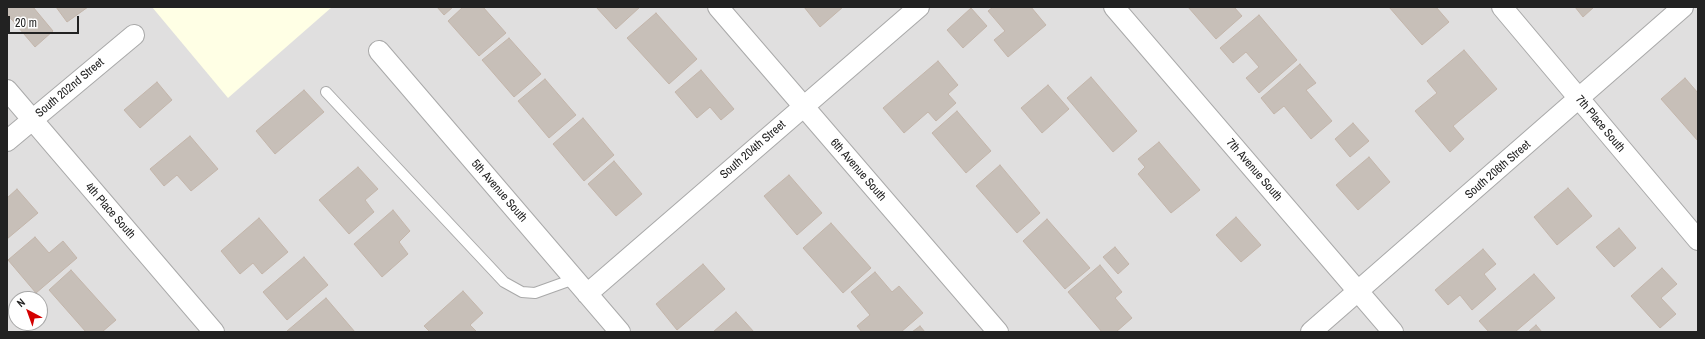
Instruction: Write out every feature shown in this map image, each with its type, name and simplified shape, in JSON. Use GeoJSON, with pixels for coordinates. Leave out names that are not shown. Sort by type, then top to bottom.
{"type":"FeatureCollection","features":[{"type":"Feature","properties":{"kind":"street","name":"6th Avenue South"},"geometry":{"type":"LineString","coordinates":[[718,7],[998,332]]}},
{"type":"Feature","properties":{"kind":"street","name":"South 204th Street"},"geometry":{"type":"LineString","coordinates":[[587,294],[919,7]]}},
{"type":"Feature","properties":{"kind":"street","name":"7th Avenue South"},"geometry":{"type":"LineString","coordinates":[[1114,7],[1393,332]]}},
{"type":"Feature","properties":{"kind":"street","name":"7th Place South"},"geometry":{"type":"LineString","coordinates":[[1502,7],[1698,240]]}},
{"type":"Feature","properties":{"kind":"street","name":"South 206th Street"},"geometry":{"type":"LineString","coordinates":[[1312,332],[1579,100],[1683,7]]}},
{"type":"Feature","properties":{"kind":"street","name":"South 202nd Street"},"geometry":{"type":"LineString","coordinates":[[7,141],[134,35]]}},
{"type":"Feature","properties":{"kind":"street","name":"5th Avenue South"},"geometry":{"type":"LineString","coordinates":[[379,51],[620,332]]}},
{"type":"Feature","properties":{"kind":"street","name":"4th Place South"},"geometry":{"type":"LineString","coordinates":[[7,90],[214,332]]}},
{"type":"Feature","properties":{"kind":"lane"},"geometry":{"type":"LineString","coordinates":[[326,92],[504,282],[522,292],[535,293],[574,279]]}},
{"type":"Feature","properties":{"kind":"shaded area"},"geometry":{"type":"Polygon","coordinates":[[[7,7],[1698,7],[1698,332],[7,332],[7,7]]]}},
{"type":"Feature","properties":{"kind":"shaded area"},"geometry":{"type":"Polygon","coordinates":[[[152,7],[332,7],[228,98],[152,7]]]}},
{"type":"Feature","properties":{"kind":"building"},"geometry":{"type":"Polygon","coordinates":[[[7,7],[33,7],[53,31],[35,47],[7,14],[7,7]]]}},
{"type":"Feature","properties":{"kind":"building"},"geometry":{"type":"Polygon","coordinates":[[[56,7],[88,7],[67,22],[56,7]]]}},
{"type":"Feature","properties":{"kind":"building"},"geometry":{"type":"Polygon","coordinates":[[[437,7],[453,7],[444,15],[437,7]]]}},
{"type":"Feature","properties":{"kind":"building"},"geometry":{"type":"Polygon","coordinates":[[[463,7],[483,7],[506,33],[479,56],[448,21],[463,7]]]}},
{"type":"Feature","properties":{"kind":"building"},"geometry":{"type":"Polygon","coordinates":[[[596,7],[640,7],[616,29],[596,7]]]}},
{"type":"Feature","properties":{"kind":"building"},"geometry":{"type":"Polygon","coordinates":[[[804,7],[843,7],[820,27],[804,7]]]}},
{"type":"Feature","properties":{"kind":"building"},"geometry":{"type":"Polygon","coordinates":[[[993,7],[1031,7],[1046,25],[1008,57],[994,40],[1005,31],[988,11],[993,7]]]}},
{"type":"Feature","properties":{"kind":"building"},"geometry":{"type":"Polygon","coordinates":[[[1188,7],[1234,7],[1242,16],[1216,39],[1188,7]]]}},
{"type":"Feature","properties":{"kind":"building"},"geometry":{"type":"Polygon","coordinates":[[[1389,7],[1436,7],[1449,22],[1422,45],[1389,7]]]}},
{"type":"Feature","properties":{"kind":"building"},"geometry":{"type":"Polygon","coordinates":[[[1575,7],[1594,7],[1583,17],[1575,7]]]}},
{"type":"Feature","properties":{"kind":"building"},"geometry":{"type":"Polygon","coordinates":[[[971,8],[987,26],[963,48],[947,30],[971,8]]]}},
{"type":"Feature","properties":{"kind":"building"},"geometry":{"type":"Polygon","coordinates":[[[656,13],[697,59],[669,84],[627,38],[656,13]]]}},
{"type":"Feature","properties":{"kind":"building"},"geometry":{"type":"Polygon","coordinates":[[[1259,15],[1297,60],[1259,93],[1246,78],[1259,67],[1246,52],[1233,63],[1220,48],[1259,15]]]}},
{"type":"Feature","properties":{"kind":"building"},"geometry":{"type":"Polygon","coordinates":[[[509,38],[541,74],[514,97],[482,60],[509,38]]]}},
{"type":"Feature","properties":{"kind":"building"},"geometry":{"type":"Polygon","coordinates":[[[1464,50],[1497,89],[1453,126],[1464,139],[1450,152],[1415,111],[1437,93],[1427,81],[1464,50]]]}},
{"type":"Feature","properties":{"kind":"building"},"geometry":{"type":"Polygon","coordinates":[[[938,61],[958,85],[948,94],[956,103],[936,121],[928,112],[904,133],[883,108],[938,61]]]}},
{"type":"Feature","properties":{"kind":"building"},"geometry":{"type":"Polygon","coordinates":[[[1300,64],[1316,83],[1306,90],[1332,121],[1311,139],[1284,106],[1274,114],[1261,98],[1300,64]]]}},
{"type":"Feature","properties":{"kind":"building"},"geometry":{"type":"Polygon","coordinates":[[[701,70],[734,109],[721,120],[710,107],[697,118],[675,92],[701,70]]]}},
{"type":"Feature","properties":{"kind":"building"},"geometry":{"type":"Polygon","coordinates":[[[1091,77],[1137,131],[1113,152],[1067,98],[1091,77]]]}},
{"type":"Feature","properties":{"kind":"building"},"geometry":{"type":"Polygon","coordinates":[[[1685,78],[1698,93],[1698,141],[1661,99],[1685,78]]]}},
{"type":"Feature","properties":{"kind":"building"},"geometry":{"type":"Polygon","coordinates":[[[545,79],[576,115],[549,138],[518,101],[545,79]]]}},
{"type":"Feature","properties":{"kind":"building"},"geometry":{"type":"Polygon","coordinates":[[[157,82],[172,100],[140,128],[124,110],[157,82]]]}},
{"type":"Feature","properties":{"kind":"building"},"geometry":{"type":"Polygon","coordinates":[[[1048,85],[1069,109],[1042,133],[1021,108],[1048,85]]]}},
{"type":"Feature","properties":{"kind":"building"},"geometry":{"type":"Polygon","coordinates":[[[304,90],[324,112],[275,154],[256,131],[304,90]]]}},
{"type":"Feature","properties":{"kind":"building"},"geometry":{"type":"Polygon","coordinates":[[[957,111],[991,151],[966,173],[932,133],[957,111]]]}},
{"type":"Feature","properties":{"kind":"building"},"geometry":{"type":"Polygon","coordinates":[[[583,118],[614,155],[584,181],[553,144],[583,118]]]}},
{"type":"Feature","properties":{"kind":"building"},"geometry":{"type":"Polygon","coordinates":[[[1353,123],[1369,141],[1350,157],[1335,139],[1353,123]]]}},
{"type":"Feature","properties":{"kind":"building"},"geometry":{"type":"Polygon","coordinates":[[[190,136],[218,169],[191,191],[177,175],[164,186],[150,169],[190,136]]]}},
{"type":"Feature","properties":{"kind":"building"},"geometry":{"type":"Polygon","coordinates":[[[1159,142],[1200,190],[1171,213],[1138,174],[1145,167],[1138,159],[1159,142]]]}},
{"type":"Feature","properties":{"kind":"building"},"geometry":{"type":"Polygon","coordinates":[[[1369,157],[1390,182],[1358,210],[1336,185],[1369,157]]]}},
{"type":"Feature","properties":{"kind":"building"},"geometry":{"type":"Polygon","coordinates":[[[614,161],[642,194],[616,216],[588,184],[614,161]]]}},
{"type":"Feature","properties":{"kind":"building"},"geometry":{"type":"Polygon","coordinates":[[[1000,165],[1040,213],[1017,233],[976,186],[1000,165]]]}},
{"type":"Feature","properties":{"kind":"building"},"geometry":{"type":"Polygon","coordinates":[[[358,167],[378,189],[365,200],[374,212],[349,234],[319,200],[358,167]]]}},
{"type":"Feature","properties":{"kind":"building"},"geometry":{"type":"Polygon","coordinates":[[[789,175],[822,213],[797,235],[764,196],[789,175]]]}},
{"type":"Feature","properties":{"kind":"building"},"geometry":{"type":"Polygon","coordinates":[[[1568,188],[1592,216],[1557,245],[1534,217],[1568,188]]]}},
{"type":"Feature","properties":{"kind":"building"},"geometry":{"type":"Polygon","coordinates":[[[17,189],[38,213],[7,239],[7,198],[17,189]]]}},
{"type":"Feature","properties":{"kind":"building"},"geometry":{"type":"Polygon","coordinates":[[[393,210],[410,231],[399,242],[408,254],[382,277],[354,244],[393,210]]]}},
{"type":"Feature","properties":{"kind":"building"},"geometry":{"type":"Polygon","coordinates":[[[1236,217],[1261,245],[1241,262],[1216,235],[1236,217]]]}},
{"type":"Feature","properties":{"kind":"building"},"geometry":{"type":"Polygon","coordinates":[[[259,218],[288,252],[262,274],[253,263],[240,274],[221,251],[259,218]]]}},
{"type":"Feature","properties":{"kind":"building"},"geometry":{"type":"Polygon","coordinates":[[[1047,219],[1090,268],[1065,289],[1023,241],[1047,219]]]}},
{"type":"Feature","properties":{"kind":"building"},"geometry":{"type":"Polygon","coordinates":[[[831,223],[871,268],[843,293],[803,248],[831,223]]]}},
{"type":"Feature","properties":{"kind":"building"},"geometry":{"type":"Polygon","coordinates":[[[1619,228],[1636,248],[1614,267],[1596,247],[1619,228]]]}},
{"type":"Feature","properties":{"kind":"building"},"geometry":{"type":"Polygon","coordinates":[[[35,237],[49,253],[63,241],[77,258],[38,291],[34,291],[8,260],[35,237]]]}},
{"type":"Feature","properties":{"kind":"building"},"geometry":{"type":"Polygon","coordinates":[[[1115,247],[1129,264],[1118,274],[1103,257],[1115,247]]]}},
{"type":"Feature","properties":{"kind":"building"},"geometry":{"type":"Polygon","coordinates":[[[1483,249],[1496,264],[1484,274],[1496,289],[1472,310],[1460,295],[1448,305],[1435,290],[1483,249]]]}},
{"type":"Feature","properties":{"kind":"building"},"geometry":{"type":"Polygon","coordinates":[[[304,257],[328,285],[287,320],[263,292],[304,257]]]}},
{"type":"Feature","properties":{"kind":"building"},"geometry":{"type":"Polygon","coordinates":[[[703,264],[725,289],[677,330],[656,304],[703,264]]]}},
{"type":"Feature","properties":{"kind":"building"},"geometry":{"type":"Polygon","coordinates":[[[1100,265],[1122,292],[1115,298],[1132,318],[1116,332],[1102,332],[1068,292],[1100,265]]]}},
{"type":"Feature","properties":{"kind":"building"},"geometry":{"type":"Polygon","coordinates":[[[1662,268],[1677,284],[1661,298],[1676,314],[1660,328],[1631,296],[1662,268]]]}},
{"type":"Feature","properties":{"kind":"building"},"geometry":{"type":"Polygon","coordinates":[[[71,270],[116,320],[102,332],[86,332],[49,290],[71,270]]]}},
{"type":"Feature","properties":{"kind":"building"},"geometry":{"type":"Polygon","coordinates":[[[875,272],[892,292],[899,286],[923,313],[901,332],[862,332],[857,326],[870,315],[851,292],[875,272]]]}},
{"type":"Feature","properties":{"kind":"building"},"geometry":{"type":"Polygon","coordinates":[[[1534,274],[1555,298],[1515,332],[1489,332],[1479,321],[1534,274]]]}},
{"type":"Feature","properties":{"kind":"building"},"geometry":{"type":"Polygon","coordinates":[[[463,291],[483,313],[470,325],[477,332],[430,332],[424,326],[463,291]]]}},
{"type":"Feature","properties":{"kind":"building"},"geometry":{"type":"Polygon","coordinates":[[[326,298],[355,332],[287,331],[326,298]]]}},
{"type":"Feature","properties":{"kind":"building"},"geometry":{"type":"Polygon","coordinates":[[[736,312],[754,332],[713,332],[736,312]]]}},
{"type":"Feature","properties":{"kind":"building"},"geometry":{"type":"Polygon","coordinates":[[[1536,325],[1542,332],[1528,332],[1536,325]]]}},
{"type":"Feature","properties":{"kind":"building"},"geometry":{"type":"Polygon","coordinates":[[[920,326],[925,332],[912,332],[920,326]]]}}]}
